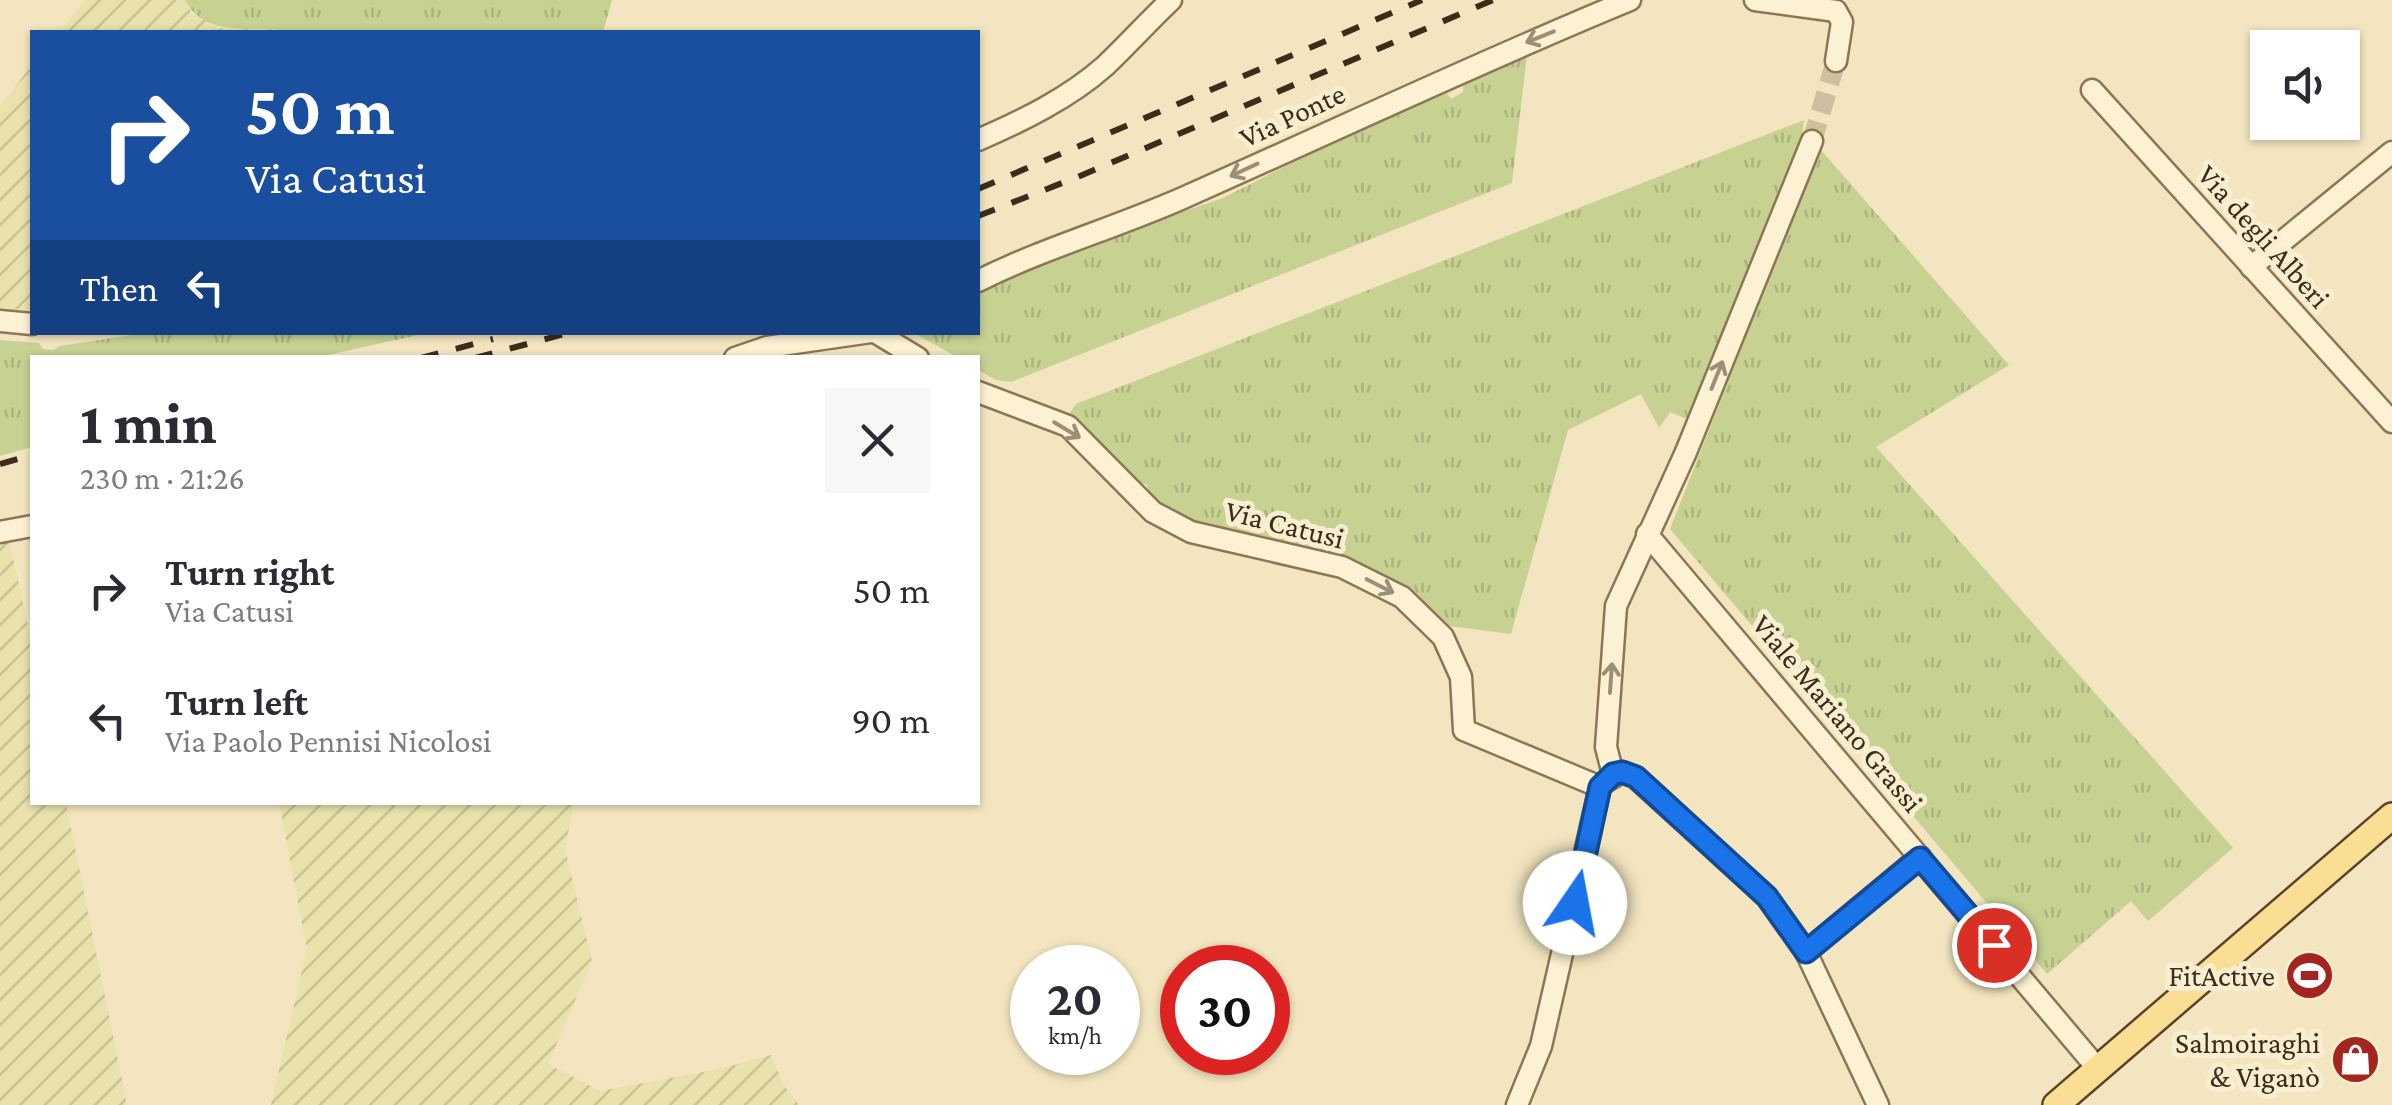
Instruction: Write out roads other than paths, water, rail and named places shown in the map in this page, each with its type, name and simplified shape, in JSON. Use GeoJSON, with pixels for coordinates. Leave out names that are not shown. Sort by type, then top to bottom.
{"type":"FeatureCollection","features":[{"type":"Feature","properties":{"kind":"main road"},"geometry":{"type":"LineString","coordinates":[[2056,1105],[2392,816]]}},
{"type":"Feature","properties":{"kind":"street"},"geometry":{"type":"LineString","coordinates":[[980,139],[1034,114],[1077,87],[1103,67],[1170,0]]}},
{"type":"Feature","properties":{"kind":"street","name":"Via Ponte"},"geometry":{"type":"LineString","coordinates":[[980,280],[1014,263],[1179,200],[1471,66],[1630,0]]}},
{"type":"Feature","properties":{"kind":"street"},"geometry":{"type":"LineString","coordinates":[[1754,0],[1836,11],[1842,22],[1836,61]]}},
{"type":"Feature","properties":{"kind":"street","name":"Via degli Alberi"},"geometry":{"type":"LineString","coordinates":[[2092,90],[2392,422]]}},
{"type":"Feature","properties":{"kind":"street"},"geometry":{"type":"LineString","coordinates":[[1517,1105],[1541,1046],[1606,781],[1616,606],[1686,452],[1812,141]]}},
{"type":"Feature","properties":{"kind":"street"},"geometry":{"type":"LineString","coordinates":[[2252,267],[2392,152]]}},
{"type":"Feature","properties":{"kind":"street"},"geometry":{"type":"LineString","coordinates":[[0,322],[30,324]]}},
{"type":"Feature","properties":{"kind":"street"},"geometry":{"type":"LineString","coordinates":[[744,355],[767,347],[852,335]]}},
{"type":"Feature","properties":{"kind":"street"},"geometry":{"type":"LineString","coordinates":[[878,335],[913,355]]}},
{"type":"Feature","properties":{"kind":"street","name":"Via Catusi"},"geometry":{"type":"LineString","coordinates":[[980,393],[1068,426],[1153,512],[1192,532],[1342,567],[1402,597],[1443,637],[1461,677],[1464,730],[1606,781],[1622,772],[1636,777],[1767,897],[1806,952],[1878,1105]]}},
{"type":"Feature","properties":{"kind":"street"},"geometry":{"type":"LineString","coordinates":[[0,532],[30,526]]}},
{"type":"Feature","properties":{"kind":"street","name":"Viale Mariano Grassi"},"geometry":{"type":"LineString","coordinates":[[1647,534],[2098,1069]]}},
{"type":"Feature","properties":{"kind":"street"},"geometry":{"type":"LineString","coordinates":[[1806,952],[1920,858]]}},
{"type":"Feature","properties":{"kind":"tunnel"},"geometry":{"type":"LineString","coordinates":[[1812,141],[1836,61]]}},
{"type":"Feature","properties":{"kind":"railway"},"geometry":{"type":"LineString","coordinates":[[980,188],[1422,0]]}},
{"type":"Feature","properties":{"kind":"railway"},"geometry":{"type":"LineString","coordinates":[[980,215],[1493,0]]}},
{"type":"Feature","properties":{"kind":"railway"},"geometry":{"type":"LineString","coordinates":[[486,355],[561,335]]}},
{"type":"Feature","properties":{"kind":"railway"},"geometry":{"type":"LineString","coordinates":[[432,355],[493,339]]}},
{"type":"Feature","properties":{"kind":"railway"},"geometry":{"type":"LineString","coordinates":[[0,464],[30,456]]}},
{"type":"Feature","properties":{"kind":"place","name":"FitActive"},"geometry":{"type":"Point","coordinates":[2310,975]}},
{"type":"Feature","properties":{"kind":"place","name":"Salmoiraghi & Viganò"},"geometry":{"type":"Point","coordinates":[2355,1059]}}]}
